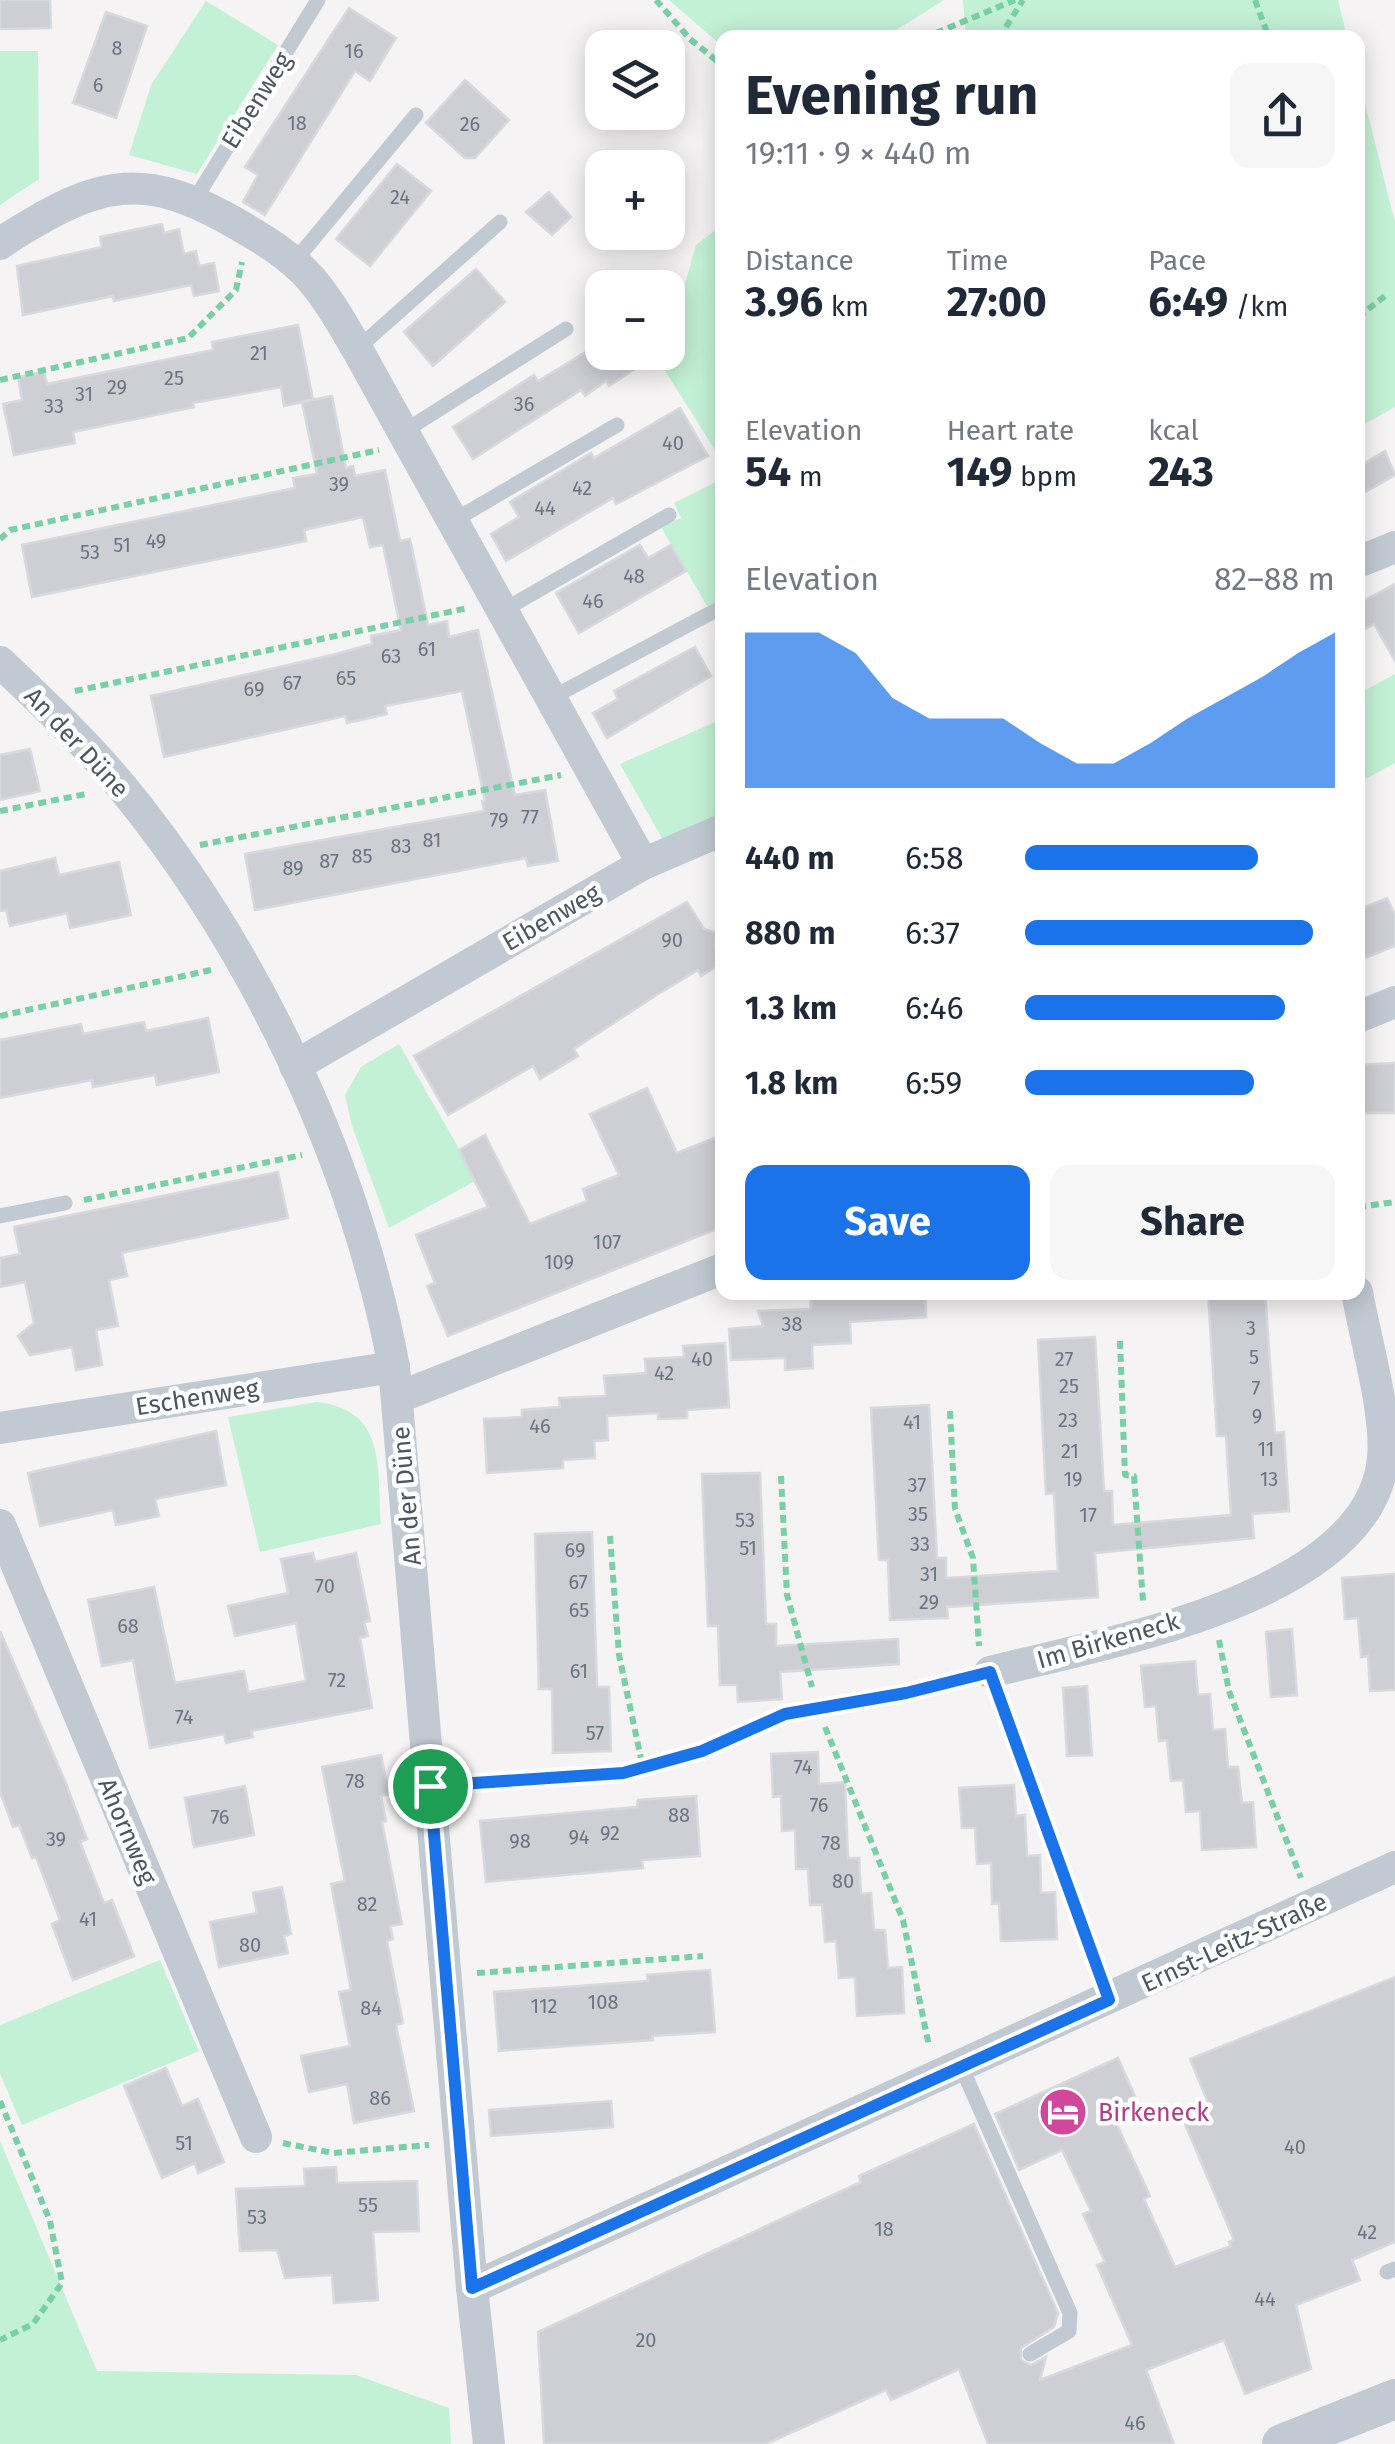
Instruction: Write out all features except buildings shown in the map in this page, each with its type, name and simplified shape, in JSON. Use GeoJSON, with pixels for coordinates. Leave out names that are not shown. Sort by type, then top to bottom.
{"type":"FeatureCollection","features":[{"type":"Feature","properties":{"kind":"street"},"geometry":{"type":"LineString","coordinates":[[0,244],[67,204],[104,190],[148,188],[194,200],[294,262],[334,309],[553,696],[643,864]]}},
{"type":"Feature","properties":{"kind":"street"},"geometry":{"type":"LineString","coordinates":[[1365,559],[1395,547]]}},
{"type":"Feature","properties":{"kind":"street","name":"An der Düne"},"geometry":{"type":"LineString","coordinates":[[0,662],[121,786],[171,851],[242,964],[295,1066],[332,1149],[374,1272],[396,1382],[472,2288],[489,2444]]}},
{"type":"Feature","properties":{"kind":"street","name":"Eibenweg"},"geometry":{"type":"LineString","coordinates":[[295,1066],[643,864],[715,833]]}},
{"type":"Feature","properties":{"kind":"street"},"geometry":{"type":"LineString","coordinates":[[1365,1014],[1395,1002]]}},
{"type":"Feature","properties":{"kind":"street","name":"Eschenweg"},"geometry":{"type":"LineString","coordinates":[[0,1428],[396,1382],[715,1271]]}},
{"type":"Feature","properties":{"kind":"street","name":"Im Birkeneck"},"geometry":{"type":"LineString","coordinates":[[985,1673],[1146,1631],[1262,1592],[1324,1557],[1345,1537],[1377,1487],[1382,1466],[1382,1430],[1358,1300]]}},
{"type":"Feature","properties":{"kind":"street","name":"Ahornweg"},"geometry":{"type":"LineString","coordinates":[[0,1525],[256,2137]]}},
{"type":"Feature","properties":{"kind":"street","name":"Ernst-Leitz-Straße"},"geometry":{"type":"LineString","coordinates":[[472,2288],[1395,1867]]}},
{"type":"Feature","properties":{"kind":"street"},"geometry":{"type":"LineString","coordinates":[[1282,2444],[1395,2399]]}},
{"type":"Feature","properties":{"kind":"lane","name":"Eibenweg"},"geometry":{"type":"LineString","coordinates":[[194,200],[318,0]]}},
{"type":"Feature","properties":{"kind":"lane"},"geometry":{"type":"LineString","coordinates":[[294,262],[416,115]]}},
{"type":"Feature","properties":{"kind":"lane"},"geometry":{"type":"LineString","coordinates":[[357,349],[500,222]]}},
{"type":"Feature","properties":{"kind":"lane"},"geometry":{"type":"LineString","coordinates":[[406,437],[566,329]]}},
{"type":"Feature","properties":{"kind":"lane"},"geometry":{"type":"LineString","coordinates":[[453,521],[618,425]]}},
{"type":"Feature","properties":{"kind":"lane"},"geometry":{"type":"LineString","coordinates":[[501,606],[670,515]]}},
{"type":"Feature","properties":{"kind":"lane"},"geometry":{"type":"LineString","coordinates":[[553,696],[715,611]]}},
{"type":"Feature","properties":{"kind":"lane"},"geometry":{"type":"LineString","coordinates":[[0,1216],[64,1204]]}},
{"type":"Feature","properties":{"kind":"lane","name":"Im Birkeneck"},"geometry":{"type":"LineString","coordinates":[[818,1708],[985,1673]]}},
{"type":"Feature","properties":{"kind":"lane"},"geometry":{"type":"LineString","coordinates":[[948,2072],[1070,2313],[1069,2330],[1030,2354]]}},
{"type":"Feature","properties":{"kind":"path"},"geometry":{"type":"LineString","coordinates":[[656,0],[690,39],[715,59]]}},
{"type":"Feature","properties":{"kind":"path"},"geometry":{"type":"LineString","coordinates":[[943,30],[1015,0]]}},
{"type":"Feature","properties":{"kind":"path"},"geometry":{"type":"LineString","coordinates":[[1005,30],[1023,0]]}},
{"type":"Feature","properties":{"kind":"path"},"geometry":{"type":"LineString","coordinates":[[1255,0],[1266,30]]}},
{"type":"Feature","properties":{"kind":"path"},"geometry":{"type":"LineString","coordinates":[[0,380],[188,338],[236,290],[249,231]]}},
{"type":"Feature","properties":{"kind":"path"},"geometry":{"type":"LineString","coordinates":[[1365,312],[1386,296]]}},
{"type":"Feature","properties":{"kind":"path"},"geometry":{"type":"LineString","coordinates":[[0,538],[10,530],[406,437]]}},
{"type":"Feature","properties":{"kind":"path"},"geometry":{"type":"LineString","coordinates":[[38,699],[501,606]]}},
{"type":"Feature","properties":{"kind":"path"},"geometry":{"type":"LineString","coordinates":[[171,851],[592,769]]}},
{"type":"Feature","properties":{"kind":"path"},"geometry":{"type":"LineString","coordinates":[[0,811],[121,786]]}},
{"type":"Feature","properties":{"kind":"path"},"geometry":{"type":"LineString","coordinates":[[0,1016],[242,964]]}},
{"type":"Feature","properties":{"kind":"path"},"geometry":{"type":"LineString","coordinates":[[64,1204],[332,1149]]}},
{"type":"Feature","properties":{"kind":"path"},"geometry":{"type":"LineString","coordinates":[[1365,1206],[1395,1202]]}},
{"type":"Feature","properties":{"kind":"path"},"geometry":{"type":"LineString","coordinates":[[1120,1341],[1125,1475],[1134,1476],[1146,1631]]}},
{"type":"Feature","properties":{"kind":"path"},"geometry":{"type":"LineString","coordinates":[[950,1411],[955,1509],[973,1558],[985,1673],[1109,2000]]}},
{"type":"Feature","properties":{"kind":"path"},"geometry":{"type":"LineString","coordinates":[[780,1476],[787,1595],[818,1708],[902,1920],[948,2072]]}},
{"type":"Feature","properties":{"kind":"path"},"geometry":{"type":"LineString","coordinates":[[610,1536],[620,1655],[643,1768]]}},
{"type":"Feature","properties":{"kind":"path"},"geometry":{"type":"LineString","coordinates":[[1213,1609],[1228,1691],[1312,1905]]}},
{"type":"Feature","properties":{"kind":"path"},"geometry":{"type":"LineString","coordinates":[[430,1786],[600,1776],[643,1768],[702,1751],[785,1714],[818,1708]]}},
{"type":"Feature","properties":{"kind":"path"},"geometry":{"type":"LineString","coordinates":[[446,1975],[703,1956]]}},
{"type":"Feature","properties":{"kind":"path"},"geometry":{"type":"LineString","coordinates":[[0,2101],[50,2221],[62,2284],[33,2324],[0,2340]]}},
{"type":"Feature","properties":{"kind":"path"},"geometry":{"type":"LineString","coordinates":[[256,2137],[333,2153],[460,2142]]}},
{"type":"Feature","properties":{"kind":"green space"},"geometry":{"type":"Polygon","coordinates":[[[669,0],[944,0],[896,30],[715,30],[715,40],[669,0]]]}},
{"type":"Feature","properties":{"kind":"green space"},"geometry":{"type":"Polygon","coordinates":[[[963,0],[1338,0],[1345,30],[965,30],[963,0]]]}},
{"type":"Feature","properties":{"kind":"green space"},"geometry":{"type":"Polygon","coordinates":[[[206,1],[278,45],[197,174],[129,155],[151,85],[206,1]]]}},
{"type":"Feature","properties":{"kind":"green space"},"geometry":{"type":"Polygon","coordinates":[[[0,51],[38,51],[39,179],[0,205],[0,51]]]}},
{"type":"Feature","properties":{"kind":"green space"},"geometry":{"type":"Polygon","coordinates":[[[1365,104],[1395,222],[1395,407],[1365,424],[1365,104]]]}},
{"type":"Feature","properties":{"kind":"green space"},"geometry":{"type":"Polygon","coordinates":[[[715,230],[715,450],[665,370],[685,370],[685,284],[696,245],[715,230]]]}},
{"type":"Feature","properties":{"kind":"green space"},"geometry":{"type":"Polygon","coordinates":[[[715,482],[715,602],[707,606],[661,527],[681,518],[674,503],[715,482]]]}},
{"type":"Feature","properties":{"kind":"green space"},"geometry":{"type":"Polygon","coordinates":[[[1395,674],[1395,763],[1365,779],[1365,690],[1395,674]]]}},
{"type":"Feature","properties":{"kind":"green space"},"geometry":{"type":"Polygon","coordinates":[[[715,722],[715,818],[663,840],[620,764],[715,722]]]}},
{"type":"Feature","properties":{"kind":"green space"},"geometry":{"type":"Polygon","coordinates":[[[399,1044],[477,1180],[389,1228],[352,1126],[345,1095],[361,1067],[399,1044]]]}},
{"type":"Feature","properties":{"kind":"green space"},"geometry":{"type":"Polygon","coordinates":[[[317,1402],[340,1407],[367,1429],[377,1463],[381,1524],[260,1552],[228,1417],[317,1402]]]}},
{"type":"Feature","properties":{"kind":"green space"},"geometry":{"type":"Polygon","coordinates":[[[160,1960],[199,2051],[22,2125],[0,2074],[0,2025],[160,1960]]]}},
{"type":"Feature","properties":{"kind":"green space"},"geometry":{"type":"Polygon","coordinates":[[[0,2141],[97,2371],[356,2375],[449,2408],[451,2444],[0,2444],[0,2141]]]}},
{"type":"Feature","properties":{"kind":"place","name":"Birkeneck"},"geometry":{"type":"Point","coordinates":[1063,2112]}},
{"type":"Feature","properties":{"kind":"route"},"geometry":{"type":"LineString","coordinates":[[990,1672],[1109,2000],[472,2288],[430,1786],[623,1773],[702,1751],[785,1714],[906,1693],[990,1672]]}}]}
